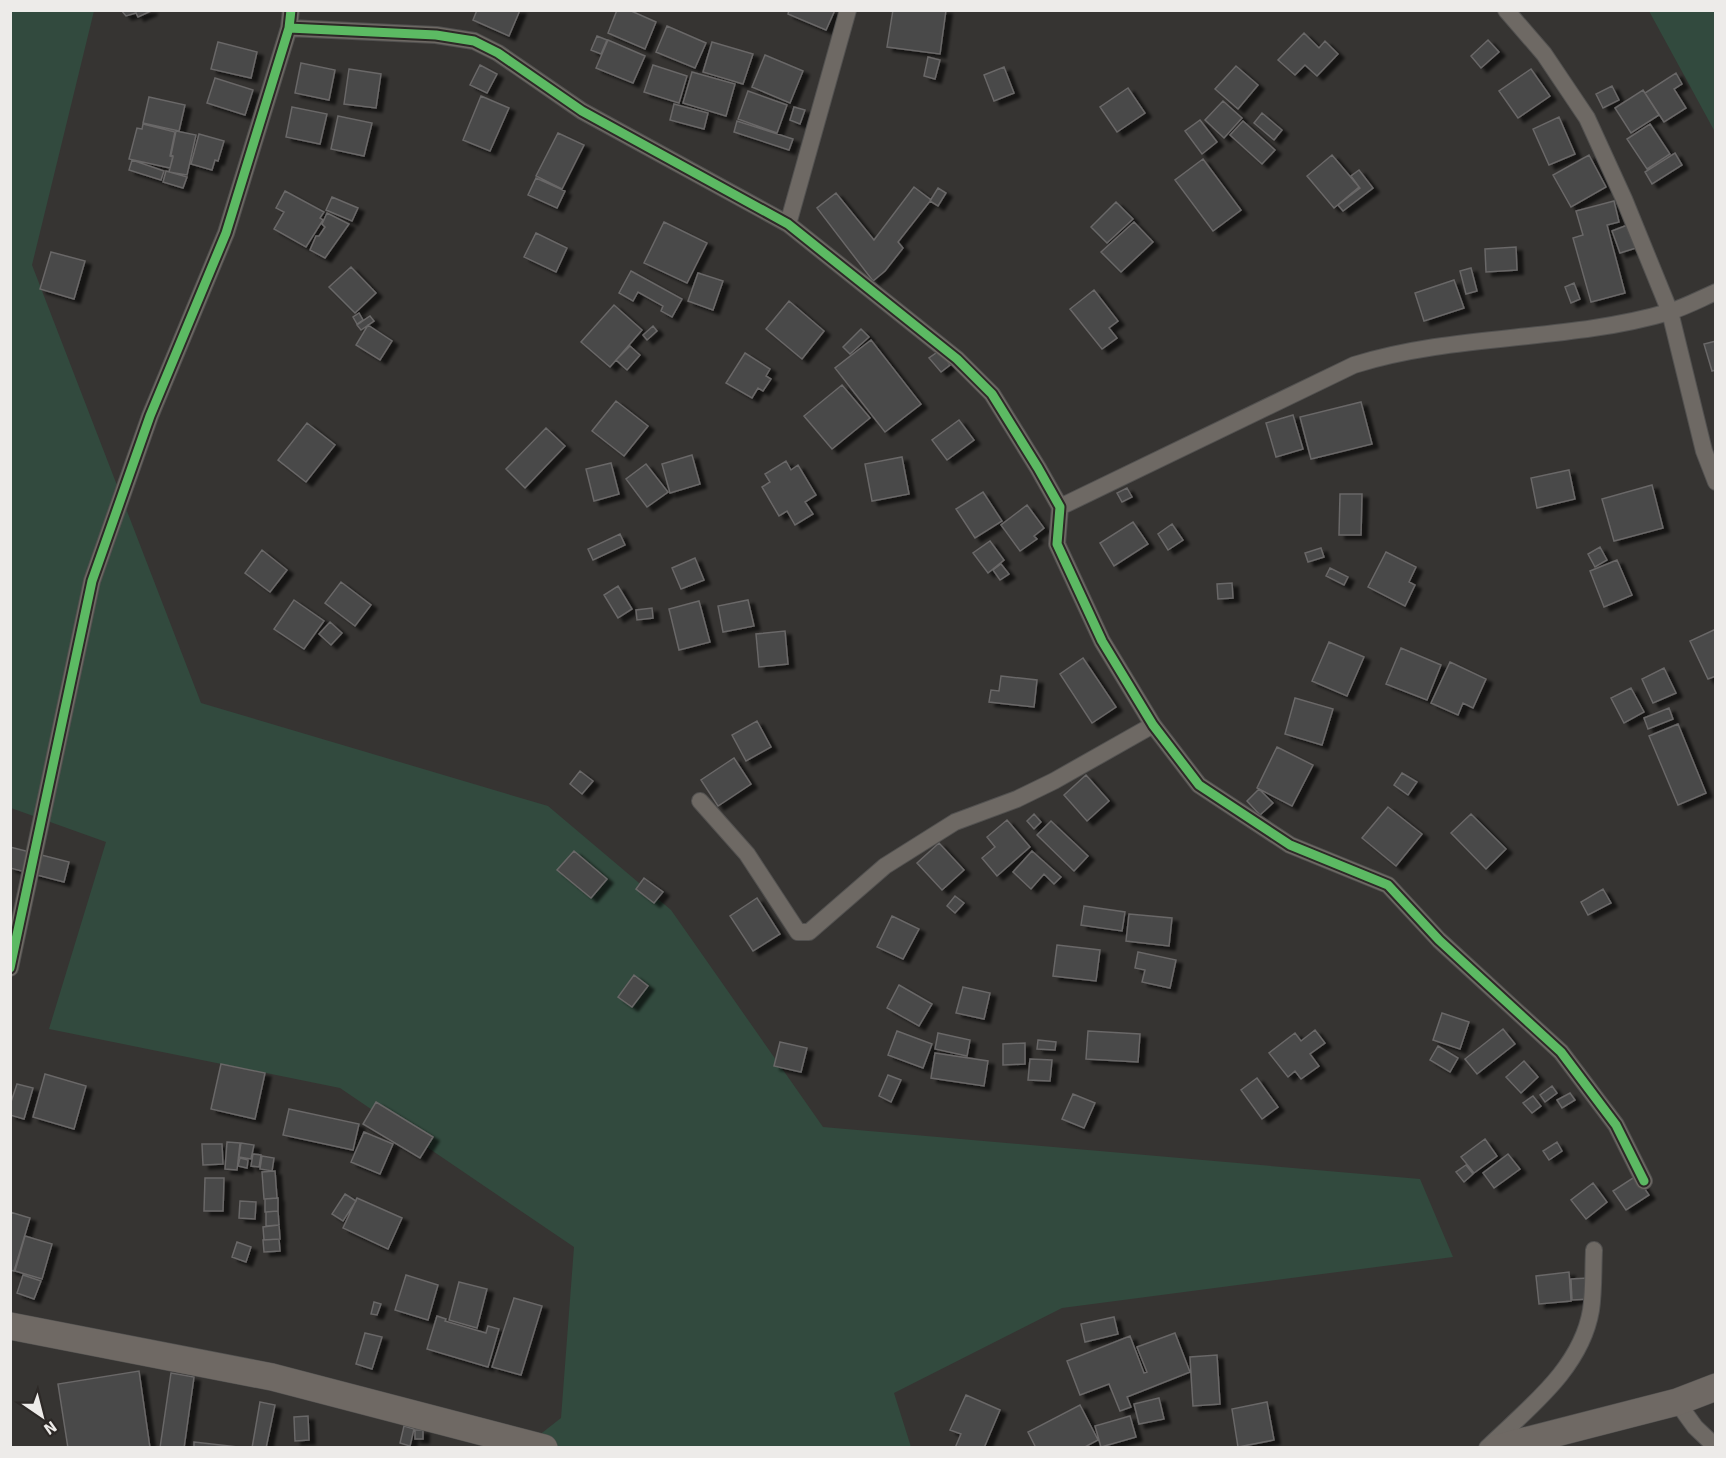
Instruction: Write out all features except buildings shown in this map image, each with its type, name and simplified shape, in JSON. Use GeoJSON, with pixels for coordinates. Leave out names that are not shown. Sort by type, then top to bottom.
{"type":"FeatureCollection","features":[{"type":"Feature","properties":{"kind":"main road"},"geometry":{"type":"LineString","coordinates":[[10,1326],[272,1377],[544,1448]]}},
{"type":"Feature","properties":{"kind":"main road"},"geometry":{"type":"LineString","coordinates":[[1498,1448],[1677,1402],[1716,1387]]}},
{"type":"Feature","properties":{"kind":"street"},"geometry":{"type":"LineString","coordinates":[[10,968],[92,581],[150,416],[226,233],[289,28],[291,10]]}},
{"type":"Feature","properties":{"kind":"street"},"geometry":{"type":"LineString","coordinates":[[788,224],[848,10]]}},
{"type":"Feature","properties":{"kind":"street"},"geometry":{"type":"LineString","coordinates":[[1506,10],[1544,54],[1587,118],[1624,199],[1670,312],[1704,450],[1716,482]]}},
{"type":"Feature","properties":{"kind":"street"},"geometry":{"type":"LineString","coordinates":[[289,28],[436,35],[474,41],[498,53],[582,111],[788,224],[957,359],[992,394],[1060,507],[1057,544],[1101,641],[1153,725],[1198,785],[1290,845],[1388,885],[1439,940],[1561,1052],[1616,1125],[1644,1181]]}},
{"type":"Feature","properties":{"kind":"street"},"geometry":{"type":"LineString","coordinates":[[1060,507],[1354,365],[1388,354],[1592,328],[1670,312],[1716,292]]}},
{"type":"Feature","properties":{"kind":"street"},"geometry":{"type":"LineString","coordinates":[[700,801],[747,854],[798,932],[809,932],[885,866],[955,822],[1017,799],[1054,781],[1153,725]]}},
{"type":"Feature","properties":{"kind":"street"},"geometry":{"type":"LineString","coordinates":[[1487,1448],[1561,1376],[1585,1333],[1591,1310],[1594,1250]]}},
{"type":"Feature","properties":{"kind":"street"},"geometry":{"type":"LineString","coordinates":[[1677,1402],[1695,1426],[1716,1447]]}},
{"type":"Feature","properties":{"kind":"green space"},"geometry":{"type":"Polygon","coordinates":[[[11,11],[94,11],[32,265],[201,703],[548,806],[671,910],[823,1127],[1420,1179],[1453,1257],[1062,1308],[894,1393],[911,1447],[524,1447],[561,1418],[574,1247],[340,1088],[49,1029],[106,842],[11,808],[11,11]]]}},
{"type":"Feature","properties":{"kind":"green space"},"geometry":{"type":"Polygon","coordinates":[[[1649,11],[1715,11],[1715,132],[1649,11]]]}},
{"type":"Feature","properties":{"kind":"cycle path"},"geometry":{"type":"LineString","coordinates":[[10,968],[92,581],[150,416],[226,233],[289,28],[291,10]]}},
{"type":"Feature","properties":{"kind":"cycle path"},"geometry":{"type":"LineString","coordinates":[[289,28],[436,35],[474,41],[498,53],[582,111],[788,224],[957,359],[992,394],[1038,468],[1060,507],[1057,544],[1102,641],[1153,725],[1199,785],[1290,845],[1388,885],[1439,940],[1561,1052],[1616,1125],[1644,1181]]}}]}
